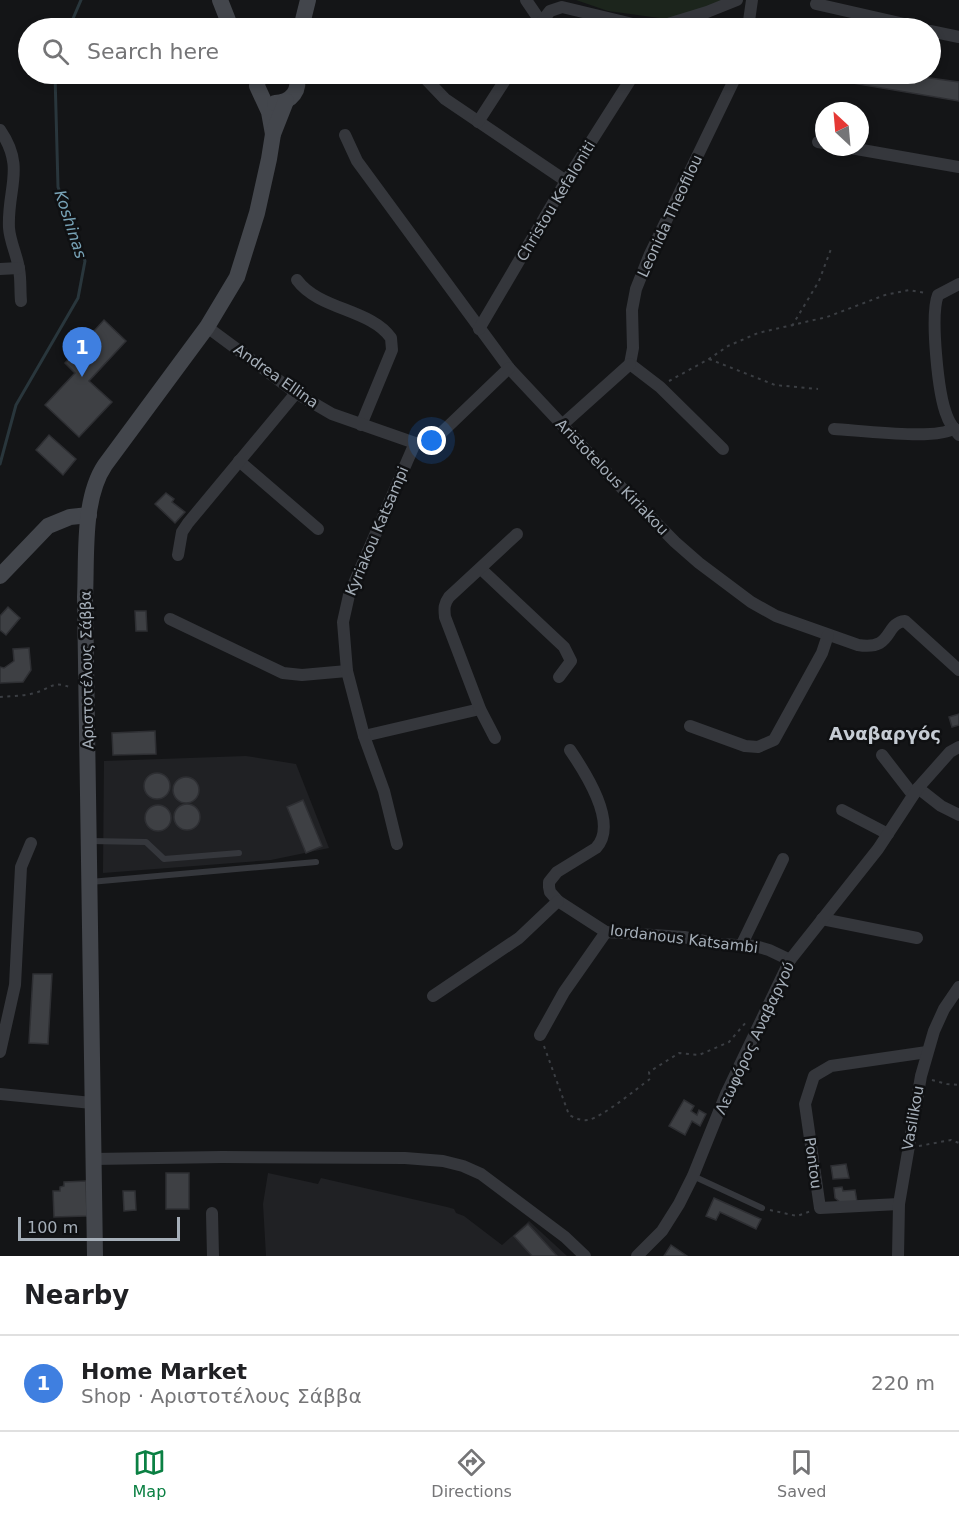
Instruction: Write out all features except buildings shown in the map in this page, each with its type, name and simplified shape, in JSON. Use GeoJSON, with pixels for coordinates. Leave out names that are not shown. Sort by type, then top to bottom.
{"type":"FeatureCollection","features":[{"type":"Feature","properties":{"kind":"street"},"geometry":{"type":"LineString","coordinates":[[220,0],[227,18]]}},
{"type":"Feature","properties":{"kind":"street"},"geometry":{"type":"LineString","coordinates":[[304,18],[308,0]]}},
{"type":"Feature","properties":{"kind":"street"},"geometry":{"type":"LineString","coordinates":[[526,0],[535,18]]}},
{"type":"Feature","properties":{"kind":"street"},"geometry":{"type":"LineString","coordinates":[[685,18],[737,0]]}},
{"type":"Feature","properties":{"kind":"street"},"geometry":{"type":"LineString","coordinates":[[749,18],[752,0]]}},
{"type":"Feature","properties":{"kind":"street"},"geometry":{"type":"LineString","coordinates":[[816,4],[878,18]]}},
{"type":"Feature","properties":{"kind":"street"},"geometry":{"type":"LineString","coordinates":[[545,18],[553,9],[562,8],[606,18]]}},
{"type":"Feature","properties":{"kind":"street"},"geometry":{"type":"LineString","coordinates":[[941,33],[959,37]]}},
{"type":"Feature","properties":{"kind":"street","name":"Αριστοτέλους Σάββα"},"geometry":{"type":"LineString","coordinates":[[258,84],[265,99],[276,103],[286,101]]}},
{"type":"Feature","properties":{"kind":"street","name":"Αριστοτέλους Σάββα"},"geometry":{"type":"LineString","coordinates":[[258,84],[269,112],[273,134]]}},
{"type":"Feature","properties":{"kind":"street","name":"Αριστοτέλους Σάββα"},"geometry":{"type":"LineString","coordinates":[[95,1256],[85,597],[89,515],[98,475],[207,327],[237,277],[257,213],[270,159],[273,134],[286,101],[297,89],[297,84]]}},
{"type":"Feature","properties":{"kind":"street"},"geometry":{"type":"LineString","coordinates":[[431,84],[445,99],[566,181]]}},
{"type":"Feature","properties":{"kind":"street"},"geometry":{"type":"LineString","coordinates":[[478,122],[502,84]]}},
{"type":"Feature","properties":{"kind":"street","name":"Christou Kefaloniti"},"geometry":{"type":"LineString","coordinates":[[479,329],[566,181],[628,84]]}},
{"type":"Feature","properties":{"kind":"street","name":"Leonida Theofilou"},"geometry":{"type":"LineString","coordinates":[[630,364],[633,348],[632,310],[636,289],[650,254],[732,84]]}},
{"type":"Feature","properties":{"kind":"street"},"geometry":{"type":"LineString","coordinates":[[0,130],[15,162],[9,225],[19,268],[21,301]]}},
{"type":"Feature","properties":{"kind":"street","name":"Aristotelous Kiriakou"},"geometry":{"type":"LineString","coordinates":[[345,135],[357,161],[509,368],[659,526],[699,563],[751,602],[776,616],[858,645],[876,646],[882,643],[898,623],[905,621],[959,670]]}},
{"type":"Feature","properties":{"kind":"street"},"geometry":{"type":"LineString","coordinates":[[869,151],[959,167]]}},
{"type":"Feature","properties":{"kind":"street"},"geometry":{"type":"LineString","coordinates":[[0,269],[19,268]]}},
{"type":"Feature","properties":{"kind":"street"},"geometry":{"type":"LineString","coordinates":[[297,280],[310,293],[381,327],[391,338],[392,350],[361,425]]}},
{"type":"Feature","properties":{"kind":"street"},"geometry":{"type":"LineString","coordinates":[[956,432],[945,413],[939,375],[934,312],[938,295],[959,284]]}},
{"type":"Feature","properties":{"kind":"street","name":"Andrea Ellina"},"geometry":{"type":"LineString","coordinates":[[207,327],[296,393],[332,414],[415,443]]}},
{"type":"Feature","properties":{"kind":"street"},"geometry":{"type":"LineString","coordinates":[[562,425],[630,364],[660,387],[723,449]]}},
{"type":"Feature","properties":{"kind":"street"},"geometry":{"type":"LineString","coordinates":[[415,443],[424,443],[436,438],[509,368]]}},
{"type":"Feature","properties":{"kind":"street"},"geometry":{"type":"LineString","coordinates":[[178,555],[182,532],[188,523],[296,393]]}},
{"type":"Feature","properties":{"kind":"street"},"geometry":{"type":"LineString","coordinates":[[834,429],[929,435],[956,432]]}},
{"type":"Feature","properties":{"kind":"street","name":"Kyriakou Katsampi"},"geometry":{"type":"LineString","coordinates":[[397,844],[384,791],[364,736],[347,671],[343,622],[345,607],[415,443]]}},
{"type":"Feature","properties":{"kind":"street"},"geometry":{"type":"LineString","coordinates":[[239,461],[318,529]]}},
{"type":"Feature","properties":{"kind":"street"},"geometry":{"type":"LineString","coordinates":[[2,570],[48,526],[70,517],[89,515]]}},
{"type":"Feature","properties":{"kind":"street"},"geometry":{"type":"LineString","coordinates":[[495,738],[480,709],[444,609],[445,602],[517,534]]}},
{"type":"Feature","properties":{"kind":"street"},"geometry":{"type":"LineString","coordinates":[[481,568],[564,647],[571,661],[559,677]]}},
{"type":"Feature","properties":{"kind":"street"},"geometry":{"type":"LineString","coordinates":[[170,619],[283,673],[302,675],[347,671]]}},
{"type":"Feature","properties":{"kind":"street"},"geometry":{"type":"LineString","coordinates":[[690,726],[745,746],[758,747],[774,740],[822,653],[828,635]]}},
{"type":"Feature","properties":{"kind":"street"},"geometry":{"type":"LineString","coordinates":[[364,736],[480,709]]}},
{"type":"Feature","properties":{"kind":"street","name":"Λεωφόρος Αναβαργού"},"geometry":{"type":"LineString","coordinates":[[637,1256],[662,1231],[679,1204],[693,1176],[726,1094],[790,960],[888,834],[916,791],[950,752],[959,747]]}},
{"type":"Feature","properties":{"kind":"street"},"geometry":{"type":"LineString","coordinates":[[433,996],[519,938],[558,902],[550,892],[549,882],[565,866],[600,844],[604,831],[600,805],[585,771],[570,750]]}},
{"type":"Feature","properties":{"kind":"street"},"geometry":{"type":"LineString","coordinates":[[882,754],[916,791],[959,815]]}},
{"type":"Feature","properties":{"kind":"street"},"geometry":{"type":"LineString","coordinates":[[842,810],[888,834]]}},
{"type":"Feature","properties":{"kind":"street"},"geometry":{"type":"LineString","coordinates":[[0,1052],[15,985],[21,867],[32,843]]}},
{"type":"Feature","properties":{"kind":"street"},"geometry":{"type":"LineString","coordinates":[[741,946],[783,859]]}},
{"type":"Feature","properties":{"kind":"street","name":"Iordanous Katsambi"},"geometry":{"type":"LineString","coordinates":[[558,902],[606,932],[684,937],[769,950],[790,960]]}},
{"type":"Feature","properties":{"kind":"street"},"geometry":{"type":"LineString","coordinates":[[822,919],[917,938]]}},
{"type":"Feature","properties":{"kind":"street"},"geometry":{"type":"LineString","coordinates":[[540,1035],[564,992],[606,932]]}},
{"type":"Feature","properties":{"kind":"street","name":"Vasilikou"},"geometry":{"type":"LineString","coordinates":[[898,1256],[899,1204],[921,1076],[939,1020],[959,987]]}},
{"type":"Feature","properties":{"kind":"street","name":"Pontou"},"geometry":{"type":"LineString","coordinates":[[899,1204],[820,1208],[805,1104],[814,1076],[831,1066],[927,1052]]}},
{"type":"Feature","properties":{"kind":"street"},"geometry":{"type":"LineString","coordinates":[[0,1094],[92,1103]]}},
{"type":"Feature","properties":{"kind":"street"},"geometry":{"type":"LineString","coordinates":[[93,1159],[405,1158],[443,1161],[481,1174],[565,1237],[585,1256]]}},
{"type":"Feature","properties":{"kind":"street"},"geometry":{"type":"LineString","coordinates":[[212,1213],[213,1256]]}},
{"type":"Feature","properties":{"kind":"lane"},"geometry":{"type":"LineString","coordinates":[[89,841],[146,842],[164,860],[239,853]]}},
{"type":"Feature","properties":{"kind":"lane"},"geometry":{"type":"LineString","coordinates":[[90,882],[316,862]]}},
{"type":"Feature","properties":{"kind":"lane"},"geometry":{"type":"LineString","coordinates":[[693,1176],[762,1208]]}},
{"type":"Feature","properties":{"kind":"path"},"geometry":{"type":"LineString","coordinates":[[792,326],[819,281],[831,249]]}},
{"type":"Feature","properties":{"kind":"path"},"geometry":{"type":"LineString","coordinates":[[660,387],[710,360],[728,346],[758,333],[827,317],[901,291],[909,290],[938,295]]}},
{"type":"Feature","properties":{"kind":"path"},"geometry":{"type":"LineString","coordinates":[[710,360],[775,385],[818,389]]}},
{"type":"Feature","properties":{"kind":"path"},"geometry":{"type":"LineString","coordinates":[[0,697],[36,693],[50,685],[63,685],[86,694]]}},
{"type":"Feature","properties":{"kind":"path"},"geometry":{"type":"LineString","coordinates":[[540,1035],[569,1115],[578,1120],[588,1120],[650,1079],[649,1072],[662,1062],[679,1053],[699,1055],[729,1042],[750,1018],[766,1013]]}},
{"type":"Feature","properties":{"kind":"path"},"geometry":{"type":"LineString","coordinates":[[921,1076],[959,1085]]}},
{"type":"Feature","properties":{"kind":"path"},"geometry":{"type":"LineString","coordinates":[[908,1148],[951,1140],[959,1143]]}},
{"type":"Feature","properties":{"kind":"path"},"geometry":{"type":"LineString","coordinates":[[762,1208],[798,1216],[820,1208]]}},
{"type":"Feature","properties":{"kind":"shaded area"},"geometry":{"type":"Polygon","coordinates":[[[576,0],[728,0],[670,18],[608,11],[576,0]]]}},
{"type":"Feature","properties":{"kind":"shaded area"},"geometry":{"type":"Polygon","coordinates":[[[246,756],[296,764],[329,848],[271,860],[103,873],[104,761],[246,756]]]}},
{"type":"Feature","properties":{"kind":"shaded area"},"geometry":{"type":"Polygon","coordinates":[[[268,1173],[318,1184],[321,1178],[454,1209],[456,1213],[464,1216],[502,1245],[529,1221],[567,1256],[266,1256],[263,1204],[268,1173]]]}},
{"type":"Feature","properties":{"kind":"waterway","name":"Koshinas"},"geometry":{"type":"LineString","coordinates":[[73,18],[81,0]]}},
{"type":"Feature","properties":{"kind":"waterway","name":"Koshinas"},"geometry":{"type":"LineString","coordinates":[[0,464],[16,405],[78,298],[85,261],[58,187],[55,84]]}},
{"type":"Feature","properties":{"kind":"place","name":"Home Market"},"geometry":{"type":"Point","coordinates":[82,377]}},
{"type":"Feature","properties":{"kind":"district","name":"Αναβαργός"},"geometry":{"type":"Point","coordinates":[885,734]}}]}
